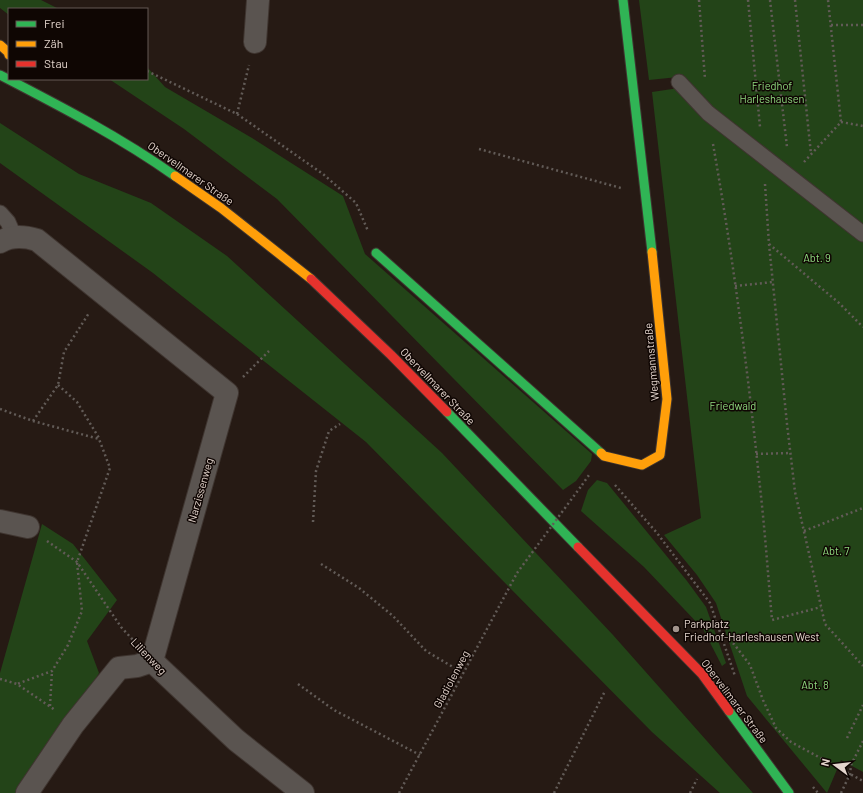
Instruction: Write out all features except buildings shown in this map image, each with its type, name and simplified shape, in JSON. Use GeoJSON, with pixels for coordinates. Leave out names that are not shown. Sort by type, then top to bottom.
{"type":"FeatureCollection","features":[{"type":"Feature","properties":{"kind":"main road","name":"Wegmannstraße"},"geometry":{"type":"LineString","coordinates":[[376,253],[604,456],[642,465],[660,455],[667,399],[646,193],[623,0]]}},
{"type":"Feature","properties":{"kind":"main road"},"geometry":{"type":"LineString","coordinates":[[0,45],[8,52]]}},
{"type":"Feature","properties":{"kind":"main road","name":"Obervellmarer Straße"},"geometry":{"type":"LineString","coordinates":[[18,82],[153,160],[221,208],[310,278],[391,355],[702,674],[789,793]]}},
{"type":"Feature","properties":{"kind":"street"},"geometry":{"type":"LineString","coordinates":[[255,42],[258,0]]}},
{"type":"Feature","properties":{"kind":"street"},"geometry":{"type":"LineString","coordinates":[[7,239],[26,236],[37,240],[227,393]]}},
{"type":"Feature","properties":{"kind":"street","name":"Narzissenweg"},"geometry":{"type":"LineString","coordinates":[[152,661],[227,393]]}},
{"type":"Feature","properties":{"kind":"street"},"geometry":{"type":"LineString","coordinates":[[0,521],[28,527]]}},
{"type":"Feature","properties":{"kind":"street"},"geometry":{"type":"LineString","coordinates":[[27,793],[73,725],[119,668],[137,666],[152,661]]}},
{"type":"Feature","properties":{"kind":"street","name":"Lilienweg"},"geometry":{"type":"LineString","coordinates":[[152,661],[236,740],[303,793]]}},
{"type":"Feature","properties":{"kind":"lane"},"geometry":{"type":"LineString","coordinates":[[679,82],[708,113],[863,234]]}},
{"type":"Feature","properties":{"kind":"lane"},"geometry":{"type":"LineString","coordinates":[[0,213],[8,222],[7,239]]}},
{"type":"Feature","properties":{"kind":"path"},"geometry":{"type":"LineString","coordinates":[[699,0],[708,113],[722,195],[751,402],[772,620],[821,607]]}},
{"type":"Feature","properties":{"kind":"path"},"geometry":{"type":"LineString","coordinates":[[748,0],[763,156],[769,244],[795,492],[825,624],[863,666]]}},
{"type":"Feature","properties":{"kind":"path"},"geometry":{"type":"LineString","coordinates":[[770,0],[790,177]]}},
{"type":"Feature","properties":{"kind":"path"},"geometry":{"type":"LineString","coordinates":[[795,0],[811,154]]}},
{"type":"Feature","properties":{"kind":"path"},"geometry":{"type":"LineString","coordinates":[[790,177],[841,122],[828,0]]}},
{"type":"Feature","properties":{"kind":"path"},"geometry":{"type":"LineString","coordinates":[[831,25],[863,25]]}},
{"type":"Feature","properties":{"kind":"path"},"geometry":{"type":"LineString","coordinates":[[237,114],[255,42]]}},
{"type":"Feature","properties":{"kind":"path"},"geometry":{"type":"LineString","coordinates":[[148,71],[237,114],[323,174],[356,203],[376,253]]}},
{"type":"Feature","properties":{"kind":"path"},"geometry":{"type":"LineString","coordinates":[[841,122],[863,126]]}},
{"type":"Feature","properties":{"kind":"path"},"geometry":{"type":"LineString","coordinates":[[479,149],[629,190],[646,193]]}},
{"type":"Feature","properties":{"kind":"path"},"geometry":{"type":"LineString","coordinates":[[769,244],[839,303],[863,327]]}},
{"type":"Feature","properties":{"kind":"path"},"geometry":{"type":"LineString","coordinates":[[735,286],[773,282]]}},
{"type":"Feature","properties":{"kind":"path"},"geometry":{"type":"LineString","coordinates":[[33,420],[58,385],[64,352],[102,293]]}},
{"type":"Feature","properties":{"kind":"path"},"geometry":{"type":"LineString","coordinates":[[227,393],[269,351]]}},
{"type":"Feature","properties":{"kind":"path"},"geometry":{"type":"LineString","coordinates":[[50,706],[52,671],[68,645],[82,611],[77,562],[110,468],[99,439],[77,402],[58,385]]}},
{"type":"Feature","properties":{"kind":"path"},"geometry":{"type":"LineString","coordinates":[[0,410],[99,439]]}},
{"type":"Feature","properties":{"kind":"path"},"geometry":{"type":"LineString","coordinates":[[313,522],[316,471],[329,431],[340,424]]}},
{"type":"Feature","properties":{"kind":"path"},"geometry":{"type":"LineString","coordinates":[[756,454],[791,453]]}},
{"type":"Feature","properties":{"kind":"path"},"geometry":{"type":"LineString","coordinates":[[611,480],[657,534],[710,603],[735,678]]}},
{"type":"Feature","properties":{"kind":"path","name":"Gladiolenweg"},"geometry":{"type":"LineString","coordinates":[[399,793],[517,573],[582,485]]}},
{"type":"Feature","properties":{"kind":"path"},"geometry":{"type":"LineString","coordinates":[[804,531],[863,508]]}},
{"type":"Feature","properties":{"kind":"path","name":"Lilienweg"},"geometry":{"type":"LineString","coordinates":[[28,527],[77,562],[121,627],[152,661]]}},
{"type":"Feature","properties":{"kind":"path"},"geometry":{"type":"LineString","coordinates":[[321,564],[360,588],[393,616],[426,651],[463,673]]}},
{"type":"Feature","properties":{"kind":"path"},"geometry":{"type":"LineString","coordinates":[[721,634],[734,644],[750,665],[763,700],[776,728],[791,742],[863,781]]}},
{"type":"Feature","properties":{"kind":"path"},"geometry":{"type":"LineString","coordinates":[[17,684],[52,671]]}},
{"type":"Feature","properties":{"kind":"path"},"geometry":{"type":"LineString","coordinates":[[0,679],[17,684],[50,706],[73,725]]}},
{"type":"Feature","properties":{"kind":"path"},"geometry":{"type":"LineString","coordinates":[[298,684],[334,710],[420,754]]}},
{"type":"Feature","properties":{"kind":"path"},"geometry":{"type":"LineString","coordinates":[[554,793],[605,691]]}},
{"type":"Feature","properties":{"kind":"path"},"geometry":{"type":"LineString","coordinates":[[847,738],[863,705]]}},
{"type":"Feature","properties":{"kind":"path"},"geometry":{"type":"LineString","coordinates":[[841,793],[850,774],[851,765],[863,741]]}},
{"type":"Feature","properties":{"kind":"path"},"geometry":{"type":"LineString","coordinates":[[690,793],[697,779]]}},
{"type":"Feature","properties":{"kind":"path"},"geometry":{"type":"LineString","coordinates":[[809,781],[818,793]]}},
{"type":"Feature","properties":{"kind":"green space"},"geometry":{"type":"Polygon","coordinates":[[[0,0],[41,0],[57,8],[8,8],[8,14],[0,8],[0,0]]]}},
{"type":"Feature","properties":{"kind":"green space","name":"Friedhof Harleshausen"},"geometry":{"type":"Polygon","coordinates":[[[639,0],[863,0],[863,772],[841,760],[827,793],[747,696],[716,603],[697,575],[664,535],[701,518],[652,92],[679,88],[678,77],[649,80],[639,0]]]}},
{"type":"Feature","properties":{"kind":"green space"},"geometry":{"type":"Polygon","coordinates":[[[148,68],[165,87],[252,138],[343,196],[365,254],[592,454],[591,461],[576,481],[563,490],[277,199],[184,129],[110,80],[148,80],[148,68]]]}},
{"type":"Feature","properties":{"kind":"green space"},"geometry":{"type":"Polygon","coordinates":[[[0,123],[79,174],[151,203],[227,256],[442,453],[613,635],[753,793],[720,793],[652,732],[366,442],[153,273],[0,163],[0,123]]]}},
{"type":"Feature","properties":{"kind":"green space"},"geometry":{"type":"Polygon","coordinates":[[[597,480],[607,483],[687,581],[706,607],[726,663],[722,666],[703,629],[644,567],[581,511],[588,490],[597,480]]]}},
{"type":"Feature","properties":{"kind":"green space"},"geometry":{"type":"Polygon","coordinates":[[[42,524],[73,544],[117,600],[87,641],[99,673],[81,704],[18,793],[0,793],[0,673],[42,524]]]}},
{"type":"Feature","properties":{"kind":"traffic: fast"},"geometry":{"type":"LineString","coordinates":[[623,0],[652,252]]}},
{"type":"Feature","properties":{"kind":"traffic: fast"},"geometry":{"type":"LineString","coordinates":[[0,75],[8,79]]}},
{"type":"Feature","properties":{"kind":"traffic: fast"},"geometry":{"type":"LineString","coordinates":[[10,80],[111,135],[175,176]]}},
{"type":"Feature","properties":{"kind":"traffic: fast"},"geometry":{"type":"LineString","coordinates":[[376,253],[601,453]]}},
{"type":"Feature","properties":{"kind":"traffic: fast"},"geometry":{"type":"LineString","coordinates":[[447,412],[578,547]]}},
{"type":"Feature","properties":{"kind":"traffic: fast"},"geometry":{"type":"LineString","coordinates":[[729,711],[789,793]]}},
{"type":"Feature","properties":{"kind":"traffic: slow"},"geometry":{"type":"LineString","coordinates":[[0,45],[8,52]]}},
{"type":"Feature","properties":{"kind":"traffic: slow"},"geometry":{"type":"LineString","coordinates":[[175,176],[221,208],[311,279]]}},
{"type":"Feature","properties":{"kind":"traffic: slow"},"geometry":{"type":"LineString","coordinates":[[601,453],[604,456],[642,465],[660,455],[667,399],[652,252]]}},
{"type":"Feature","properties":{"kind":"traffic: jam"},"geometry":{"type":"LineString","coordinates":[[311,279],[391,355],[447,412]]}},
{"type":"Feature","properties":{"kind":"traffic: jam"},"geometry":{"type":"LineString","coordinates":[[578,547],[702,674],[729,711]]}},
{"type":"Feature","properties":{"kind":"place","name":"Parkplatz Friedhof-Harleshausen West"},"geometry":{"type":"Point","coordinates":[676,629]}},
{"type":"Feature","properties":{"kind":"park label","name":"Abt. 9"},"geometry":{"type":"Point","coordinates":[817,257]}},
{"type":"Feature","properties":{"kind":"park label","name":"Friedwald"},"geometry":{"type":"Point","coordinates":[733,405]}},
{"type":"Feature","properties":{"kind":"park label","name":"Abt. 7"},"geometry":{"type":"Point","coordinates":[836,550]}},
{"type":"Feature","properties":{"kind":"park label","name":"Abt. 8"},"geometry":{"type":"Point","coordinates":[815,684]}}]}
